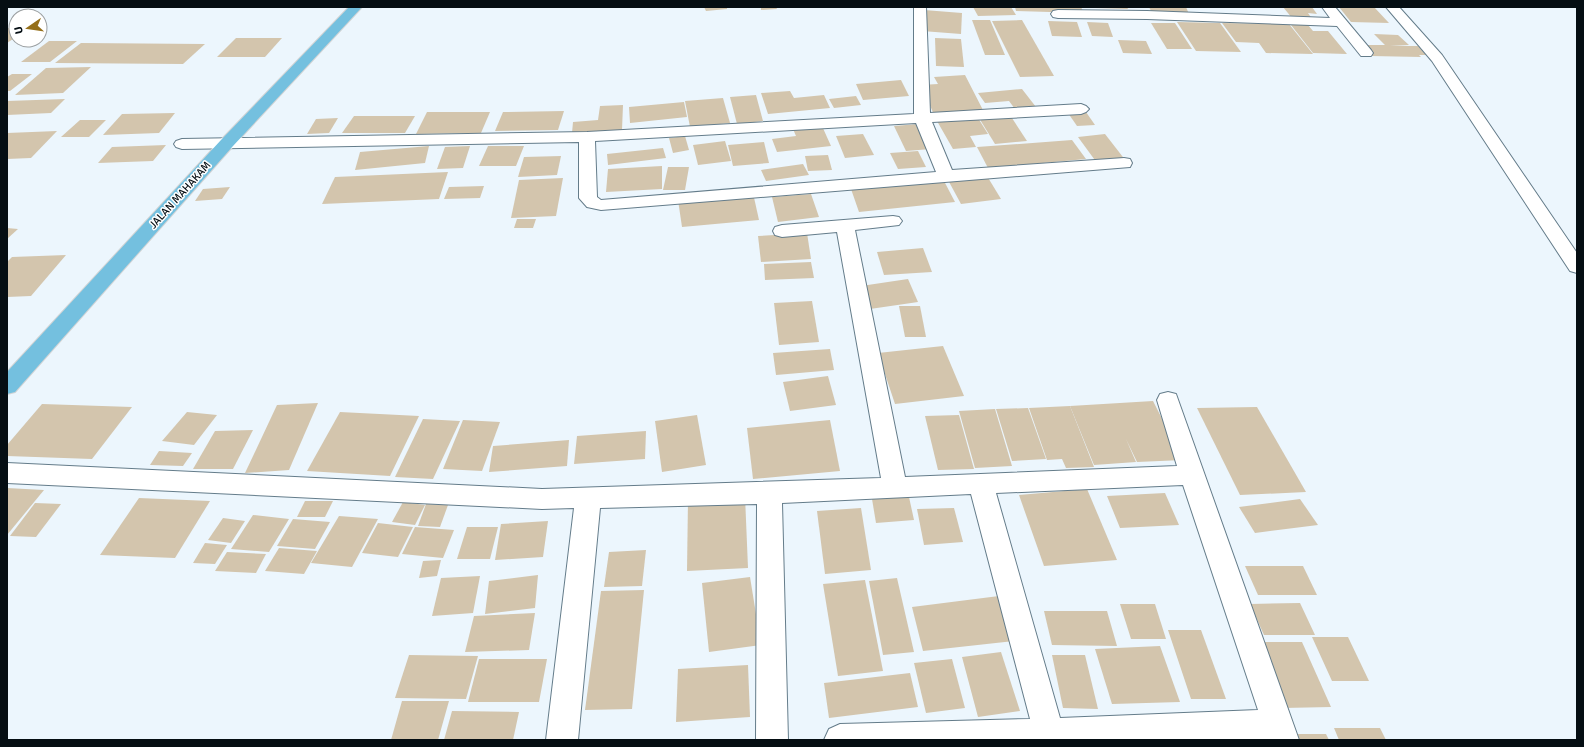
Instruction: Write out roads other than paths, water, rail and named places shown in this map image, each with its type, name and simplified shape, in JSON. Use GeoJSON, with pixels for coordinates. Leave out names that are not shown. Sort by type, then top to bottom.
{"type":"FeatureCollection","features":[{"type":"Feature","properties":{"kind":"main road","name":"JALAN MAHAKAM"},"geometry":{"type":"LineString","coordinates":[[7,386],[228,143],[356,7]]}},
{"type":"Feature","properties":{"kind":"street"},"geometry":{"type":"LineString","coordinates":[[920,7],[922,118],[946,176]]}},
{"type":"Feature","properties":{"kind":"street"},"geometry":{"type":"LineString","coordinates":[[1328,7],[1366,53]]}},
{"type":"Feature","properties":{"kind":"street"},"geometry":{"type":"LineString","coordinates":[[1392,7],[1437,58],[1577,267]]}},
{"type":"Feature","properties":{"kind":"street"},"geometry":{"type":"LineString","coordinates":[[1058,14],[1145,11],[1341,22]]}},
{"type":"Feature","properties":{"kind":"street"},"geometry":{"type":"LineString","coordinates":[[182,144],[587,136],[1081,109]]}},
{"type":"Feature","properties":{"kind":"street"},"geometry":{"type":"LineString","coordinates":[[587,136],[588,198],[593,203],[601,205],[946,176],[1124,164]]}},
{"type":"Feature","properties":{"kind":"street"},"geometry":{"type":"LineString","coordinates":[[782,230],[893,221]]}},
{"type":"Feature","properties":{"kind":"street"},"geometry":{"type":"LineString","coordinates":[[844,225],[895,487]]}},
{"type":"Feature","properties":{"kind":"street"},"geometry":{"type":"LineString","coordinates":[[840,740],[1280,732],[1192,475],[1168,400]]}},
{"type":"Feature","properties":{"kind":"street"},"geometry":{"type":"LineString","coordinates":[[7,474],[494,498],[588,498],[769,493],[1192,475]]}},
{"type":"Feature","properties":{"kind":"street"},"geometry":{"type":"LineString","coordinates":[[981,484],[1050,737]]}},
{"type":"Feature","properties":{"kind":"street"},"geometry":{"type":"LineString","coordinates":[[769,493],[772,740]]}},
{"type":"Feature","properties":{"kind":"street"},"geometry":{"type":"LineString","coordinates":[[562,740],[588,498]]}}]}
